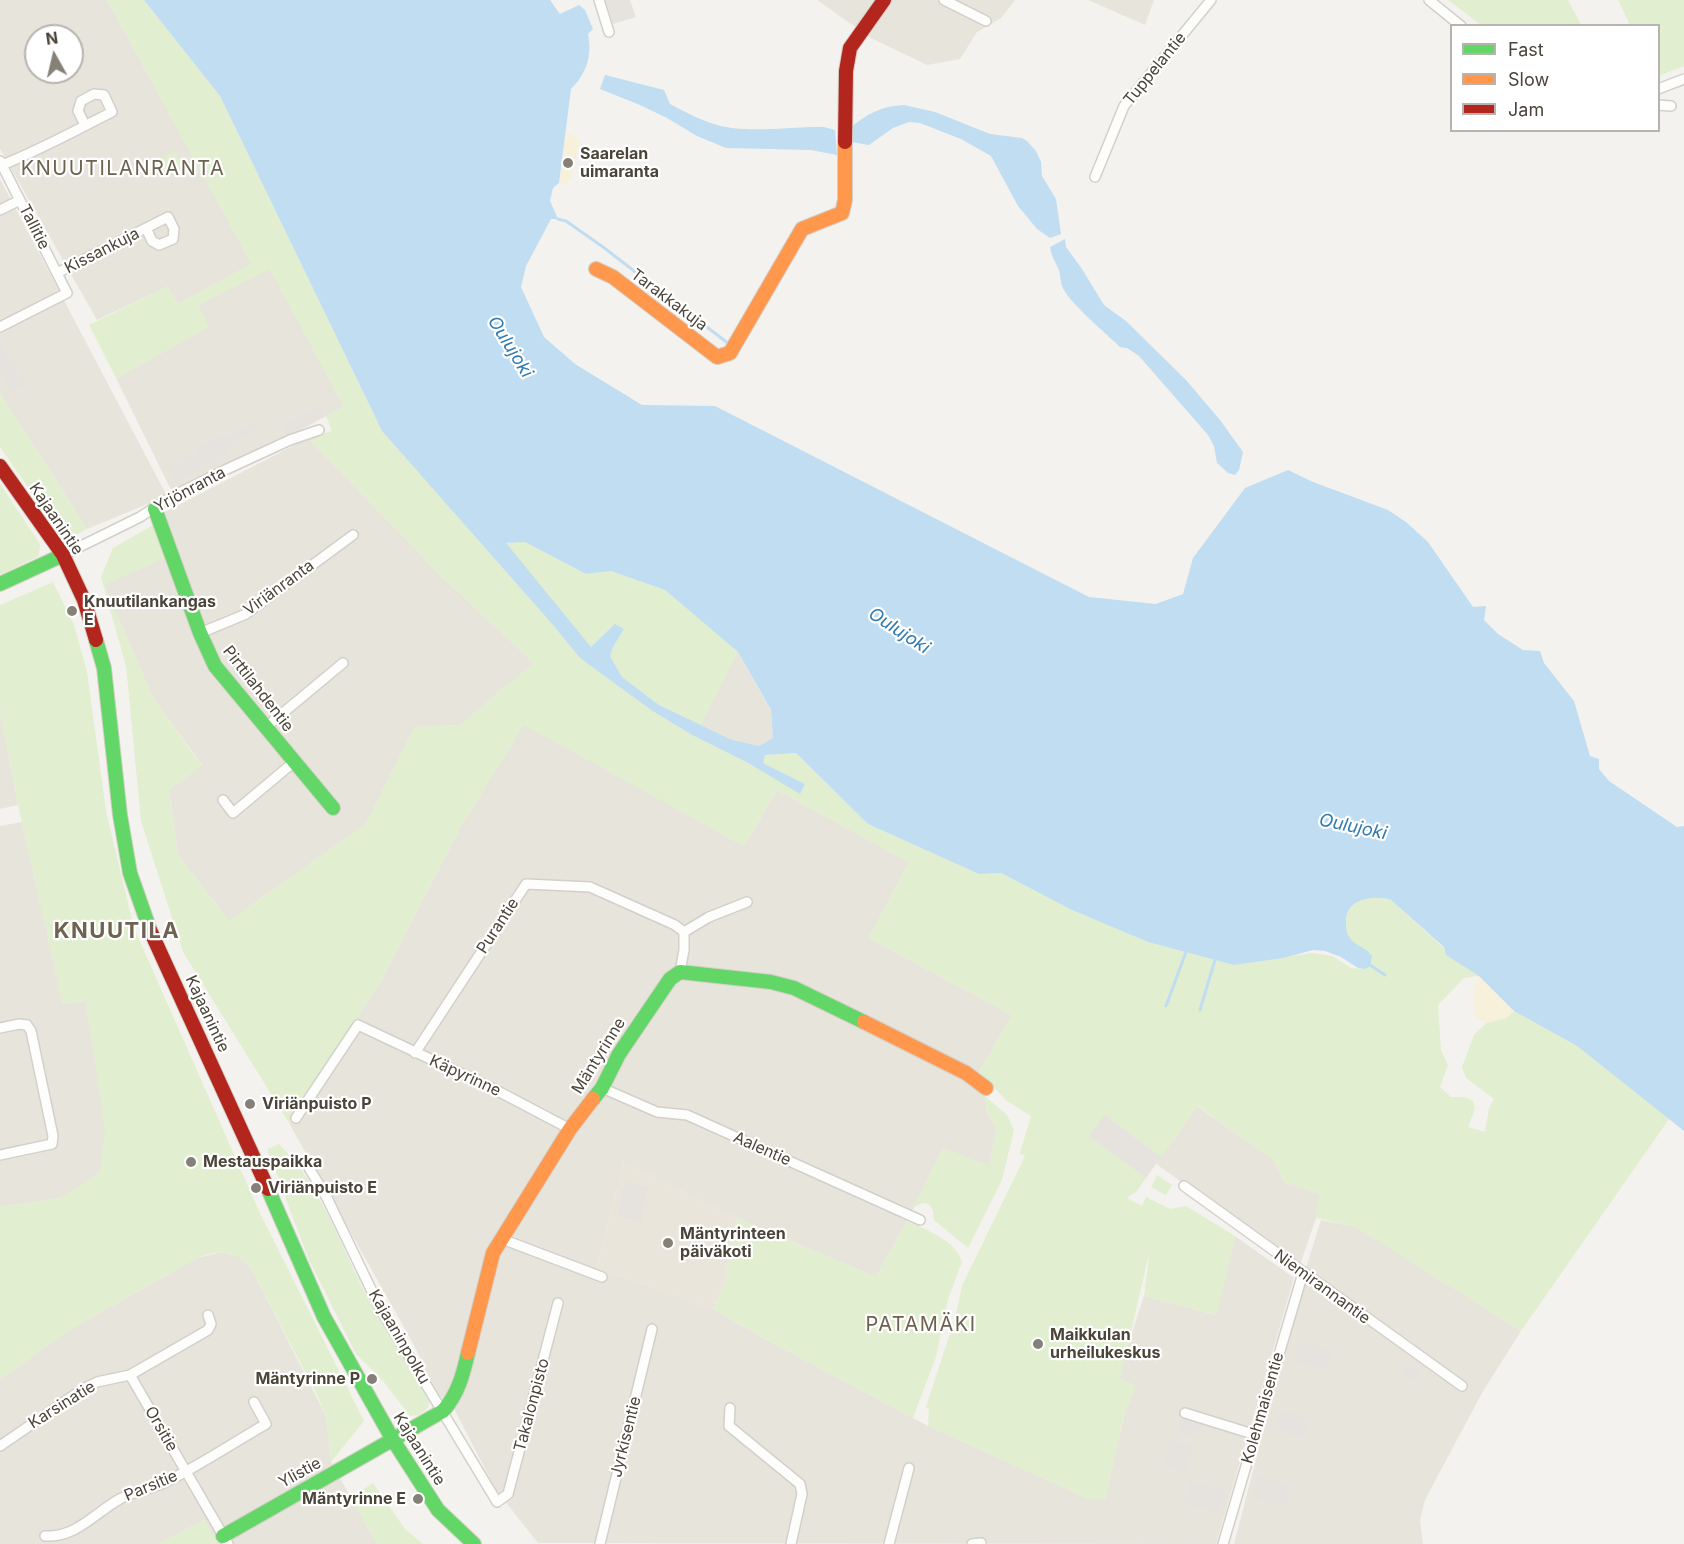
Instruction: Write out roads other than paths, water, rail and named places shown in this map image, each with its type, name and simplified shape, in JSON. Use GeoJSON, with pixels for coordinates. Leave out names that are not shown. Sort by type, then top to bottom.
{"type":"FeatureCollection","features":[{"type":"Feature","properties":{"kind":"street"},"geometry":{"type":"LineString","coordinates":[[599,0],[609,32]]}},
{"type":"Feature","properties":{"kind":"street","name":"Tarakkakuja"},"geometry":{"type":"LineString","coordinates":[[596,269],[613,277],[717,357],[730,353],[802,229],[810,224],[832,219],[842,213],[846,200],[846,72],[850,48],[884,0]]}},
{"type":"Feature","properties":{"kind":"street"},"geometry":{"type":"LineString","coordinates":[[944,0],[986,21]]}},
{"type":"Feature","properties":{"kind":"street","name":"Tuppelantie"},"geometry":{"type":"LineString","coordinates":[[1095,177],[1124,106],[1211,0]]}},
{"type":"Feature","properties":{"kind":"street"},"geometry":{"type":"LineString","coordinates":[[1430,0],[1459,24]]}},
{"type":"Feature","properties":{"kind":"street"},"geometry":{"type":"LineString","coordinates":[[1660,89],[1684,79]]}},
{"type":"Feature","properties":{"kind":"street"},"geometry":{"type":"LineString","coordinates":[[1660,105],[1671,106]]}},
{"type":"Feature","properties":{"kind":"street"},"geometry":{"type":"LineString","coordinates":[[1,163],[85,125]]}},
{"type":"Feature","properties":{"kind":"street","name":"Tallitie"},"geometry":{"type":"LineString","coordinates":[[0,327],[67,293],[1,163]]}},
{"type":"Feature","properties":{"kind":"street"},"geometry":{"type":"LineString","coordinates":[[0,210],[20,200]]}},
{"type":"Feature","properties":{"kind":"street","name":"Kissankuja"},"geometry":{"type":"LineString","coordinates":[[57,273],[146,228]]}},
{"type":"Feature","properties":{"kind":"street","name":"Yrjönranta"},"geometry":{"type":"LineString","coordinates":[[63,555],[225,470],[290,440],[319,430]]}},
{"type":"Feature","properties":{"kind":"street","name":"Kajaanintie"},"geometry":{"type":"LineString","coordinates":[[0,466],[63,555],[84,600],[104,668],[120,814],[130,873],[150,931],[251,1149],[324,1317],[393,1440],[438,1510],[474,1544]]}},
{"type":"Feature","properties":{"kind":"street","name":"Pirttilahdentie"},"geometry":{"type":"LineString","coordinates":[[155,508],[200,633],[215,666],[333,808]]}},
{"type":"Feature","properties":{"kind":"street","name":"Viriänranta"},"geometry":{"type":"LineString","coordinates":[[200,633],[246,614],[353,535]]}},
{"type":"Feature","properties":{"kind":"street"},"geometry":{"type":"LineString","coordinates":[[0,584],[63,555]]}},
{"type":"Feature","properties":{"kind":"street"},"geometry":{"type":"LineString","coordinates":[[266,727],[343,663]]}},
{"type":"Feature","properties":{"kind":"street"},"geometry":{"type":"LineString","coordinates":[[223,800],[233,813],[294,762]]}},
{"type":"Feature","properties":{"kind":"street","name":"Purantie"},"geometry":{"type":"LineString","coordinates":[[415,1053],[526,884],[590,887],[675,925],[684,932]]}},
{"type":"Feature","properties":{"kind":"street"},"geometry":{"type":"LineString","coordinates":[[747,902],[710,917],[684,932],[680,972],[771,982],[794,988],[966,1073],[986,1088]]}},
{"type":"Feature","properties":{"kind":"street","name":"Mäntyrinne"},"geometry":{"type":"LineString","coordinates":[[393,1440],[443,1411],[453,1400],[462,1377],[493,1253],[570,1129],[602,1088],[619,1054],[670,978],[680,972]]}},
{"type":"Feature","properties":{"kind":"street"},"geometry":{"type":"LineString","coordinates":[[0,1028],[19,1024],[27,1025],[31,1032],[53,1136],[52,1144],[0,1155]]}},
{"type":"Feature","properties":{"kind":"street","name":"Käpyrinne"},"geometry":{"type":"LineString","coordinates":[[296,1118],[358,1025],[494,1089],[570,1129]]}},
{"type":"Feature","properties":{"kind":"street","name":"Aalentie"},"geometry":{"type":"LineString","coordinates":[[602,1088],[657,1112],[687,1115],[920,1220]]}},
{"type":"Feature","properties":{"kind":"street","name":"Kajaaninpolku"},"geometry":{"type":"LineString","coordinates":[[309,1168],[327,1198],[381,1310],[498,1502]]}},
{"type":"Feature","properties":{"kind":"street","name":"Niemirannantie"},"geometry":{"type":"LineString","coordinates":[[1184,1186],[1462,1386]]}},
{"type":"Feature","properties":{"kind":"street"},"geometry":{"type":"LineString","coordinates":[[502,1239],[603,1277]]}},
{"type":"Feature","properties":{"kind":"street","name":"Kolehmaisentie"},"geometry":{"type":"LineString","coordinates":[[1223,1544],[1303,1273]]}},
{"type":"Feature","properties":{"kind":"street","name":"Takalonpisto"},"geometry":{"type":"LineString","coordinates":[[498,1502],[508,1494],[558,1303]]}},
{"type":"Feature","properties":{"kind":"street","name":"Karsinatie"},"geometry":{"type":"LineString","coordinates":[[0,1446],[90,1385],[130,1375],[208,1330],[211,1324],[208,1315]]}},
{"type":"Feature","properties":{"kind":"street","name":"Jyrkisentie"},"geometry":{"type":"LineString","coordinates":[[600,1544],[652,1329]]}},
{"type":"Feature","properties":{"kind":"street","name":"Orsitie"},"geometry":{"type":"LineString","coordinates":[[130,1375],[225,1540]]}},
{"type":"Feature","properties":{"kind":"street","name":"Parsitie"},"geometry":{"type":"LineString","coordinates":[[45,1536],[65,1535],[76,1530],[118,1500],[133,1492],[165,1483],[266,1424],[254,1402]]}},
{"type":"Feature","properties":{"kind":"street"},"geometry":{"type":"LineString","coordinates":[[730,1408],[729,1426],[800,1484],[802,1494],[791,1544]]}},
{"type":"Feature","properties":{"kind":"street"},"geometry":{"type":"LineString","coordinates":[[1185,1413],[1256,1435]]}},
{"type":"Feature","properties":{"kind":"street","name":"Ylistie"},"geometry":{"type":"LineString","coordinates":[[225,1540],[393,1440]]}},
{"type":"Feature","properties":{"kind":"street"},"geometry":{"type":"LineString","coordinates":[[889,1544],[909,1468]]}},
{"type":"Feature","properties":{"kind":"water","name":"Oulujoki"},"geometry":{"type":"Polygon","coordinates":[[[144,0],[550,0],[560,14],[579,5],[585,10],[593,29],[588,34],[587,64],[581,77],[571,89],[559,183],[553,188],[550,201],[558,219],[551,219],[526,266],[521,287],[544,337],[575,364],[642,405],[715,406],[1089,597],[1156,604],[1183,594],[1193,558],[1245,488],[1288,470],[1313,482],[1388,510],[1406,522],[1428,542],[1473,607],[1486,606],[1484,620],[1498,634],[1523,650],[1540,651],[1544,663],[1574,701],[1590,756],[1599,759],[1599,769],[1609,781],[1677,827],[1684,826],[1684,1131],[1577,1046],[1514,1011],[1479,976],[1446,955],[1444,947],[1391,900],[1370,898],[1357,902],[1348,912],[1346,925],[1349,936],[1352,941],[1372,956],[1370,966],[1365,969],[1358,968],[1341,957],[1325,951],[1313,950],[1283,958],[1234,965],[1148,942],[1072,910],[1001,873],[979,874],[868,824],[796,753],[765,755],[763,763],[805,784],[800,794],[651,710],[580,658],[382,431],[220,96],[144,0]],[[525,542],[506,543],[591,647],[615,624],[624,629],[610,656],[622,677],[659,705],[730,739],[759,746],[773,738],[771,710],[738,652],[665,590],[611,571],[586,574],[525,542]]]}},
{"type":"Feature","properties":{"kind":"water"},"geometry":{"type":"Polygon","coordinates":[[[605,75],[664,90],[670,104],[699,118],[729,128],[824,127],[835,130],[837,155],[811,150],[726,148],[697,136],[640,105],[600,89],[605,75]]]}},
{"type":"Feature","properties":{"kind":"water"},"geometry":{"type":"Polygon","coordinates":[[[904,105],[935,112],[990,134],[1022,138],[1027,141],[1036,151],[1041,162],[1042,176],[1056,199],[1061,234],[1050,238],[1037,229],[1018,206],[991,156],[961,139],[920,123],[909,122],[893,128],[869,145],[851,142],[850,128],[862,119],[881,109],[904,105]]]}},
{"type":"Feature","properties":{"kind":"water"},"geometry":{"type":"Polygon","coordinates":[[[1065,239],[1066,247],[1104,305],[1126,321],[1186,380],[1220,420],[1243,452],[1239,470],[1235,475],[1228,473],[1217,463],[1214,446],[1208,435],[1139,356],[1127,348],[1120,347],[1079,309],[1065,292],[1050,247],[1065,239]]]}},
{"type":"Feature","properties":{"kind":"waterway"},"geometry":{"type":"LineString","coordinates":[[558,219],[566,221],[603,247],[729,344]]}},
{"type":"Feature","properties":{"kind":"waterway"},"geometry":{"type":"LineString","coordinates":[[1166,1006],[1186,952]]}},
{"type":"Feature","properties":{"kind":"waterway"},"geometry":{"type":"LineString","coordinates":[[1200,1010],[1215,960]]}},
{"type":"Feature","properties":{"kind":"waterway"},"geometry":{"type":"LineString","coordinates":[[1370,965],[1385,975]]}},
{"type":"Feature","properties":{"kind":"place","name":"Saarelan uimaranta"},"geometry":{"type":"Point","coordinates":[568,163]}},
{"type":"Feature","properties":{"kind":"place","name":"Knuutilankangas E"},"geometry":{"type":"Point","coordinates":[72,611]}},
{"type":"Feature","properties":{"kind":"place","name":"Viriänpuisto P"},"geometry":{"type":"Point","coordinates":[250,1104]}},
{"type":"Feature","properties":{"kind":"place","name":"Mestauspaikka"},"geometry":{"type":"Point","coordinates":[191,1162]}},
{"type":"Feature","properties":{"kind":"place","name":"Viriänpuisto E"},"geometry":{"type":"Point","coordinates":[256,1188]}},
{"type":"Feature","properties":{"kind":"place","name":"Mäntyrinteen päiväkoti"},"geometry":{"type":"Point","coordinates":[668,1243]}},
{"type":"Feature","properties":{"kind":"place","name":"Maikkulan urheilukeskus"},"geometry":{"type":"Point","coordinates":[1038,1344]}},
{"type":"Feature","properties":{"kind":"place","name":"Mäntyrinne P"},"geometry":{"type":"Point","coordinates":[372,1379]}},
{"type":"Feature","properties":{"kind":"place","name":"Mäntyrinne E"},"geometry":{"type":"Point","coordinates":[418,1499]}},
{"type":"Feature","properties":{"kind":"district","name":"KNUUTILANRANTA"},"geometry":{"type":"Point","coordinates":[123,169]}},
{"type":"Feature","properties":{"kind":"district","name":"KNUUTILA"},"geometry":{"type":"Point","coordinates":[117,931]}},
{"type":"Feature","properties":{"kind":"district","name":"PATAMÄKI"},"geometry":{"type":"Point","coordinates":[921,1325]}}]}
